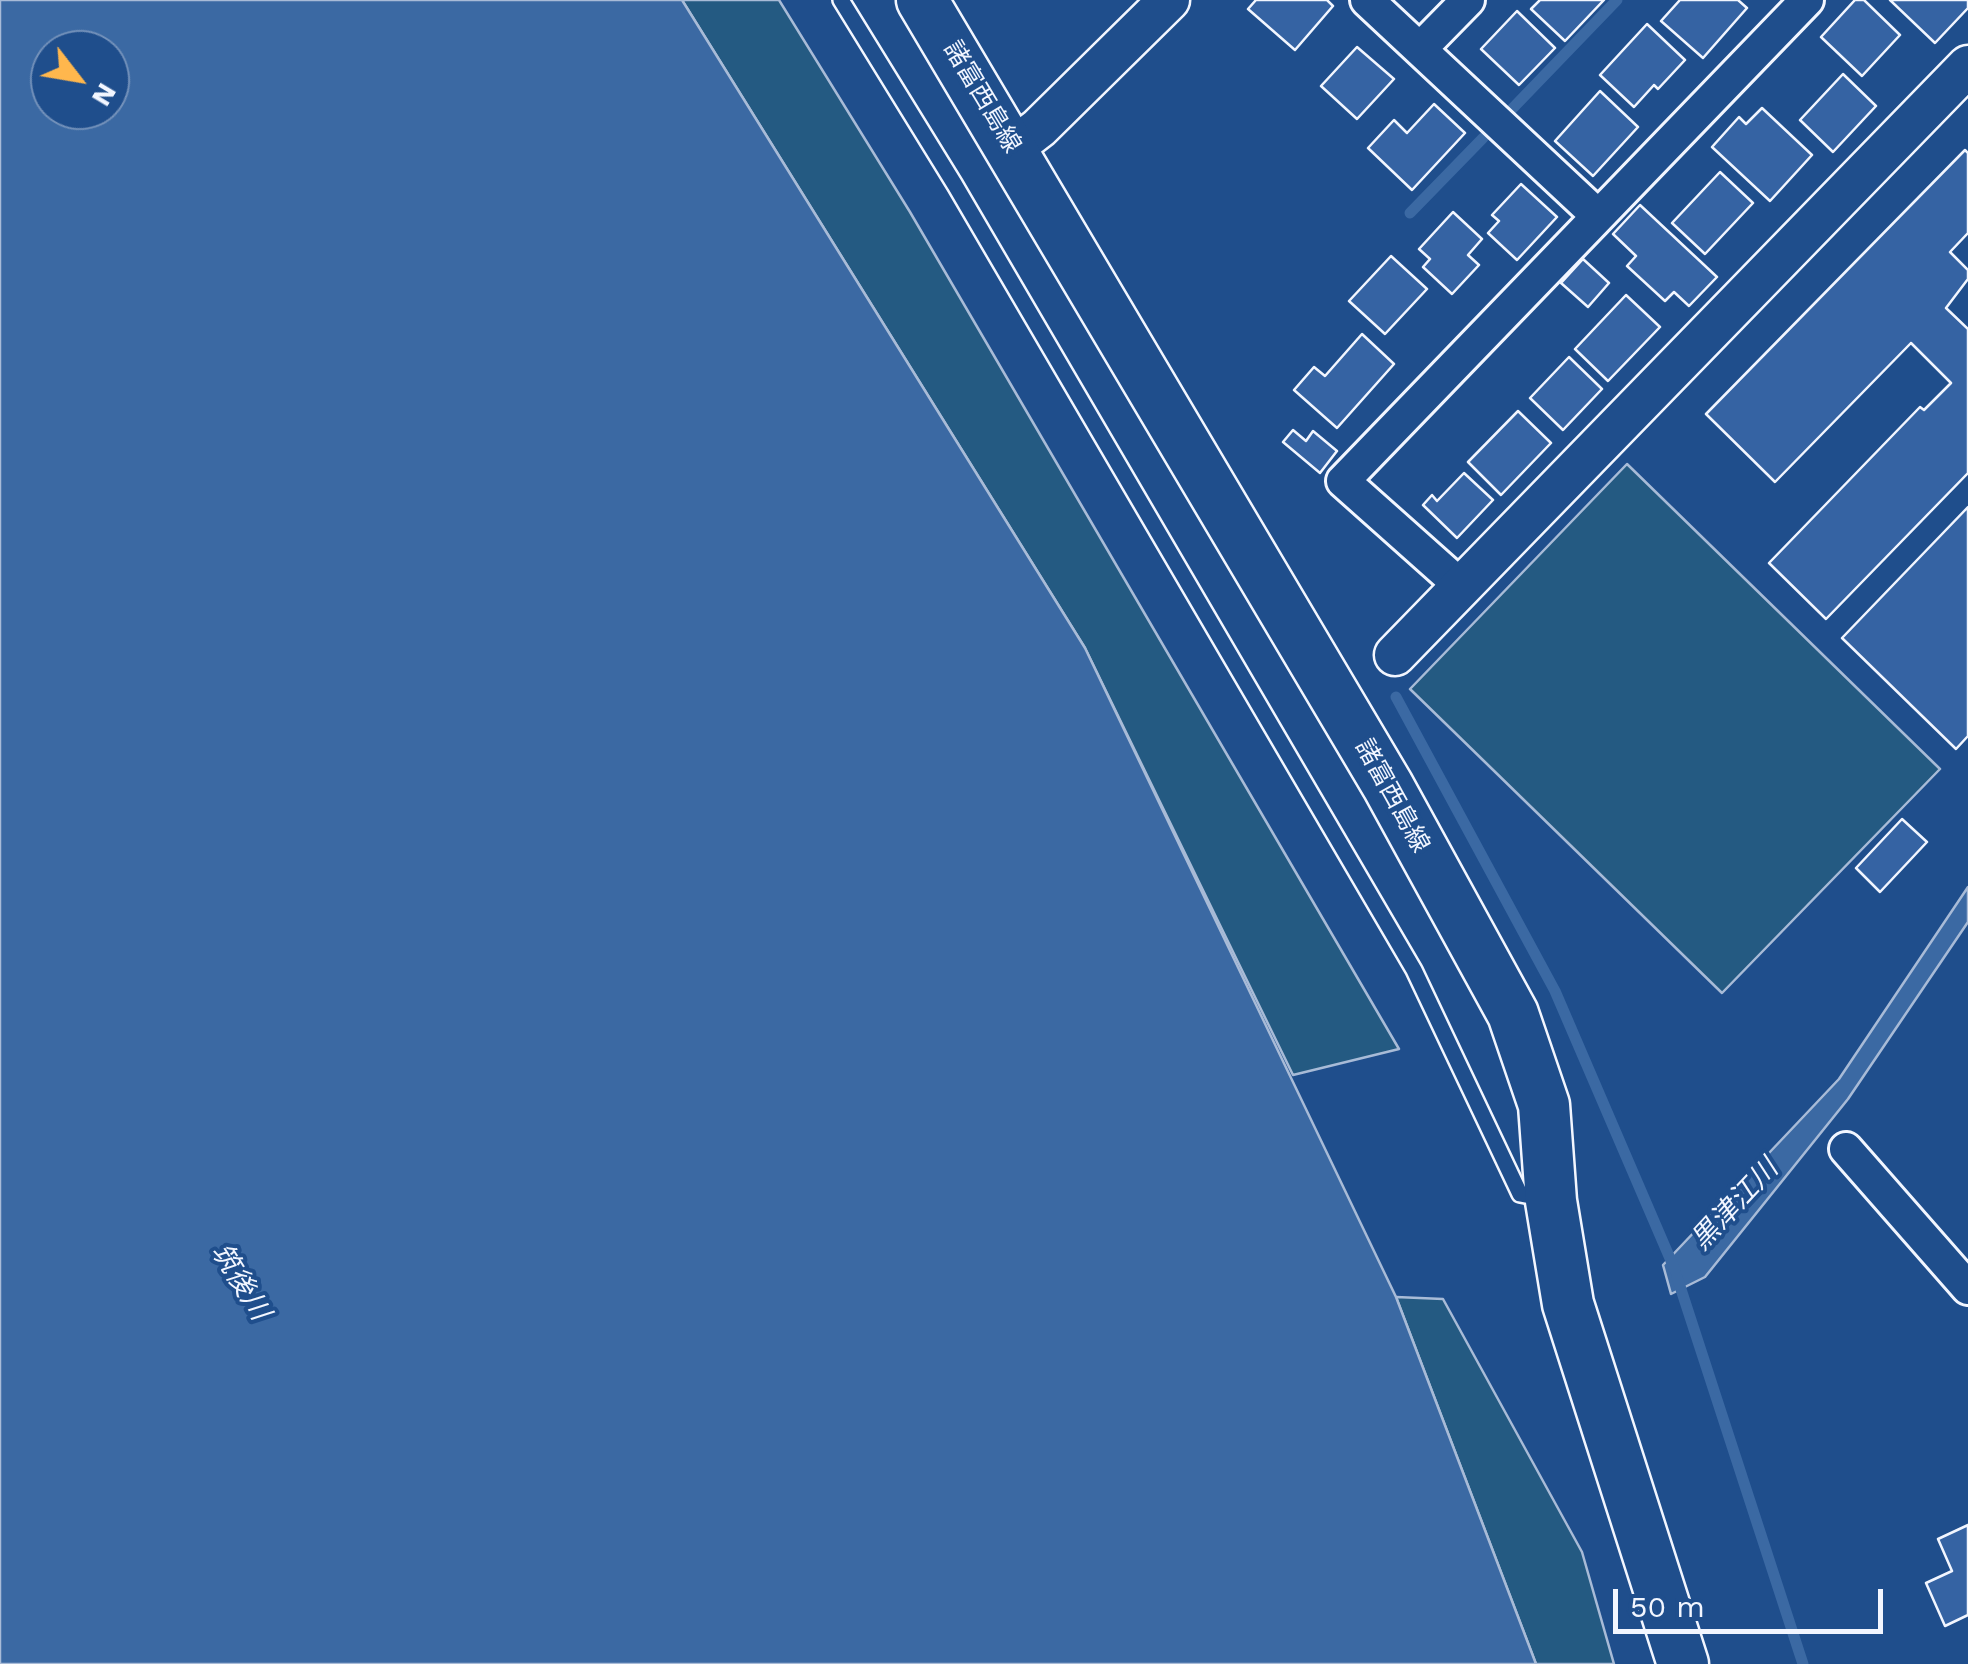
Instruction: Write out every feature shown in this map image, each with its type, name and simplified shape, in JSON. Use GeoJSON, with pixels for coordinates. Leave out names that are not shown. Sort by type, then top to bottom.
{"type":"FeatureCollection","features":[{"type":"Feature","properties":{"kind":"main road","name":"諸富西島線"},"geometry":{"type":"LineString","coordinates":[[922,0],[1388,786],[1512,1014],[1544,1105],[1551,1200],[1568,1304],[1683,1664]]}},
{"type":"Feature","properties":{"kind":"street"},"geometry":{"type":"LineString","coordinates":[[1013,148],[1039,128],[1169,0]]}},
{"type":"Feature","properties":{"kind":"street"},"geometry":{"type":"LineString","coordinates":[[1368,0],[1598,216]]}},
{"type":"Feature","properties":{"kind":"street"},"geometry":{"type":"LineString","coordinates":[[1420,49],[1468,0]]}},
{"type":"Feature","properties":{"kind":"street"},"geometry":{"type":"LineString","coordinates":[[1462,587],[1343,481],[1806,0]]}},
{"type":"Feature","properties":{"kind":"street"},"geometry":{"type":"LineString","coordinates":[[1396,656],[1968,66]]}},
{"type":"Feature","properties":{"kind":"street"},"geometry":{"type":"LineString","coordinates":[[1846,1148],[1968,1288]]}},
{"type":"Feature","properties":{"kind":"lane"},"geometry":{"type":"LineString","coordinates":[[841,0],[955,185],[1414,970],[1520,1194],[1551,1200]]}},
{"type":"Feature","properties":{"kind":"shaded area"},"geometry":{"type":"Polygon","coordinates":[[[682,0],[779,0],[910,212],[1399,1049],[1293,1075],[1085,648],[682,0]]]}},
{"type":"Feature","properties":{"kind":"shaded area"},"geometry":{"type":"Polygon","coordinates":[[[1627,464],[1940,769],[1722,993],[1410,689],[1627,464]]]}},
{"type":"Feature","properties":{"kind":"shaded area"},"geometry":{"type":"Polygon","coordinates":[[[1396,1297],[1443,1299],[1582,1552],[1614,1664],[1536,1664],[1396,1297]]]}},
{"type":"Feature","properties":{"kind":"water","name":"筑後川"},"geometry":{"type":"Polygon","coordinates":[[[0,0],[682,0],[1085,648],[1396,1297],[1536,1664],[0,1664],[0,0]]]}},
{"type":"Feature","properties":{"kind":"water"},"geometry":{"type":"Polygon","coordinates":[[[1968,887],[1968,922],[1848,1099],[1705,1277],[1671,1294],[1663,1265],[1839,1079],[1968,887]]]}},
{"type":"Feature","properties":{"kind":"building"},"geometry":{"type":"Polygon","coordinates":[[[1256,0],[1327,0],[1333,6],[1295,50],[1248,9],[1256,0]]]}},
{"type":"Feature","properties":{"kind":"building"},"geometry":{"type":"Polygon","coordinates":[[[1540,0],[1604,0],[1565,41],[1531,9],[1540,0]]]}},
{"type":"Feature","properties":{"kind":"building"},"geometry":{"type":"Polygon","coordinates":[[[1680,0],[1738,0],[1747,8],[1703,58],[1661,21],[1680,0]]]}},
{"type":"Feature","properties":{"kind":"building"},"geometry":{"type":"Polygon","coordinates":[[[1855,0],[1864,0],[1900,35],[1862,76],[1821,37],[1855,0]]]}},
{"type":"Feature","properties":{"kind":"building"},"geometry":{"type":"Polygon","coordinates":[[[1890,0],[1968,0],[1968,8],[1935,43],[1890,0]]]}},
{"type":"Feature","properties":{"kind":"building"},"geometry":{"type":"Polygon","coordinates":[[[1517,11],[1555,48],[1519,85],[1481,49],[1517,11]]]}},
{"type":"Feature","properties":{"kind":"building"},"geometry":{"type":"Polygon","coordinates":[[[1647,24],[1685,60],[1658,89],[1654,85],[1634,107],[1600,75],[1647,24]]]}},
{"type":"Feature","properties":{"kind":"building"},"geometry":{"type":"Polygon","coordinates":[[[1357,47],[1394,79],[1357,119],[1321,86],[1357,47]]]}},
{"type":"Feature","properties":{"kind":"building"},"geometry":{"type":"Polygon","coordinates":[[[1843,74],[1876,106],[1833,152],[1800,120],[1843,74]]]}},
{"type":"Feature","properties":{"kind":"building"},"geometry":{"type":"Polygon","coordinates":[[[1600,91],[1638,127],[1593,176],[1555,141],[1600,91]]]}},
{"type":"Feature","properties":{"kind":"building"},"geometry":{"type":"Polygon","coordinates":[[[1434,104],[1465,133],[1412,190],[1368,148],[1394,120],[1407,133],[1434,104]]]}},
{"type":"Feature","properties":{"kind":"building"},"geometry":{"type":"Polygon","coordinates":[[[1762,108],[1812,155],[1770,201],[1712,147],[1739,117],[1746,124],[1762,108]]]}},
{"type":"Feature","properties":{"kind":"building"},"geometry":{"type":"Polygon","coordinates":[[[1965,150],[1968,233],[1950,252],[1968,270],[1968,279],[1946,308],[1968,329],[1968,473],[1826,619],[1769,563],[1920,407],[1924,410],[1951,383],[1911,343],[1775,482],[1706,414],[1965,150]]]}},
{"type":"Feature","properties":{"kind":"building"},"geometry":{"type":"Polygon","coordinates":[[[1720,172],[1753,203],[1705,254],[1672,223],[1720,172]]]}},
{"type":"Feature","properties":{"kind":"building"},"geometry":{"type":"Polygon","coordinates":[[[1521,184],[1557,217],[1517,260],[1488,233],[1499,221],[1492,215],[1521,184]]]}},
{"type":"Feature","properties":{"kind":"building"},"geometry":{"type":"Polygon","coordinates":[[[1640,205],[1717,277],[1689,306],[1674,292],[1665,301],[1627,266],[1636,256],[1613,234],[1640,205]]]}},
{"type":"Feature","properties":{"kind":"building"},"geometry":{"type":"Polygon","coordinates":[[[1453,212],[1482,239],[1468,255],[1479,265],[1452,294],[1423,267],[1430,259],[1419,249],[1453,212]]]}},
{"type":"Feature","properties":{"kind":"building"},"geometry":{"type":"Polygon","coordinates":[[[1391,256],[1427,289],[1385,334],[1349,301],[1391,256]]]}},
{"type":"Feature","properties":{"kind":"building"},"geometry":{"type":"Polygon","coordinates":[[[1583,259],[1609,283],[1588,307],[1561,283],[1583,259]]]}},
{"type":"Feature","properties":{"kind":"building"},"geometry":{"type":"Polygon","coordinates":[[[1626,295],[1660,327],[1608,381],[1575,349],[1626,295]]]}},
{"type":"Feature","properties":{"kind":"building"},"geometry":{"type":"Polygon","coordinates":[[[1362,334],[1394,364],[1337,428],[1294,390],[1314,367],[1325,376],[1362,334]]]}},
{"type":"Feature","properties":{"kind":"building"},"geometry":{"type":"Polygon","coordinates":[[[1569,357],[1602,389],[1563,430],[1530,398],[1569,357]]]}},
{"type":"Feature","properties":{"kind":"building"},"geometry":{"type":"Polygon","coordinates":[[[1518,411],[1551,443],[1501,495],[1468,462],[1518,411]]]}},
{"type":"Feature","properties":{"kind":"building"},"geometry":{"type":"Polygon","coordinates":[[[1293,430],[1306,441],[1313,431],[1337,451],[1320,473],[1283,442],[1293,430]]]}},
{"type":"Feature","properties":{"kind":"building"},"geometry":{"type":"Polygon","coordinates":[[[1464,473],[1493,500],[1457,538],[1423,505],[1432,495],[1437,501],[1464,473]]]}},
{"type":"Feature","properties":{"kind":"building"},"geometry":{"type":"Polygon","coordinates":[[[1968,507],[1968,736],[1956,749],[1842,638],[1968,507]]]}},
{"type":"Feature","properties":{"kind":"building"},"geometry":{"type":"Polygon","coordinates":[[[1902,819],[1927,842],[1880,892],[1856,868],[1902,819]]]}},
{"type":"Feature","properties":{"kind":"building"},"geometry":{"type":"Polygon","coordinates":[[[1968,1525],[1968,1615],[1945,1626],[1926,1583],[1952,1571],[1938,1539],[1968,1525]]]}},
{"type":"Feature","properties":{"kind":"waterway"},"geometry":{"type":"LineString","coordinates":[[1511,110],[1617,0]]}},
{"type":"Feature","properties":{"kind":"waterway"},"geometry":{"type":"LineString","coordinates":[[1410,213],[1483,138]]}},
{"type":"Feature","properties":{"kind":"waterway"},"geometry":{"type":"LineString","coordinates":[[1396,697],[1555,991],[1675,1270]]}},
{"type":"Feature","properties":{"kind":"waterway","name":"黒津江川"},"geometry":{"type":"LineString","coordinates":[[1677,1277],[1803,1664]]}}]}
